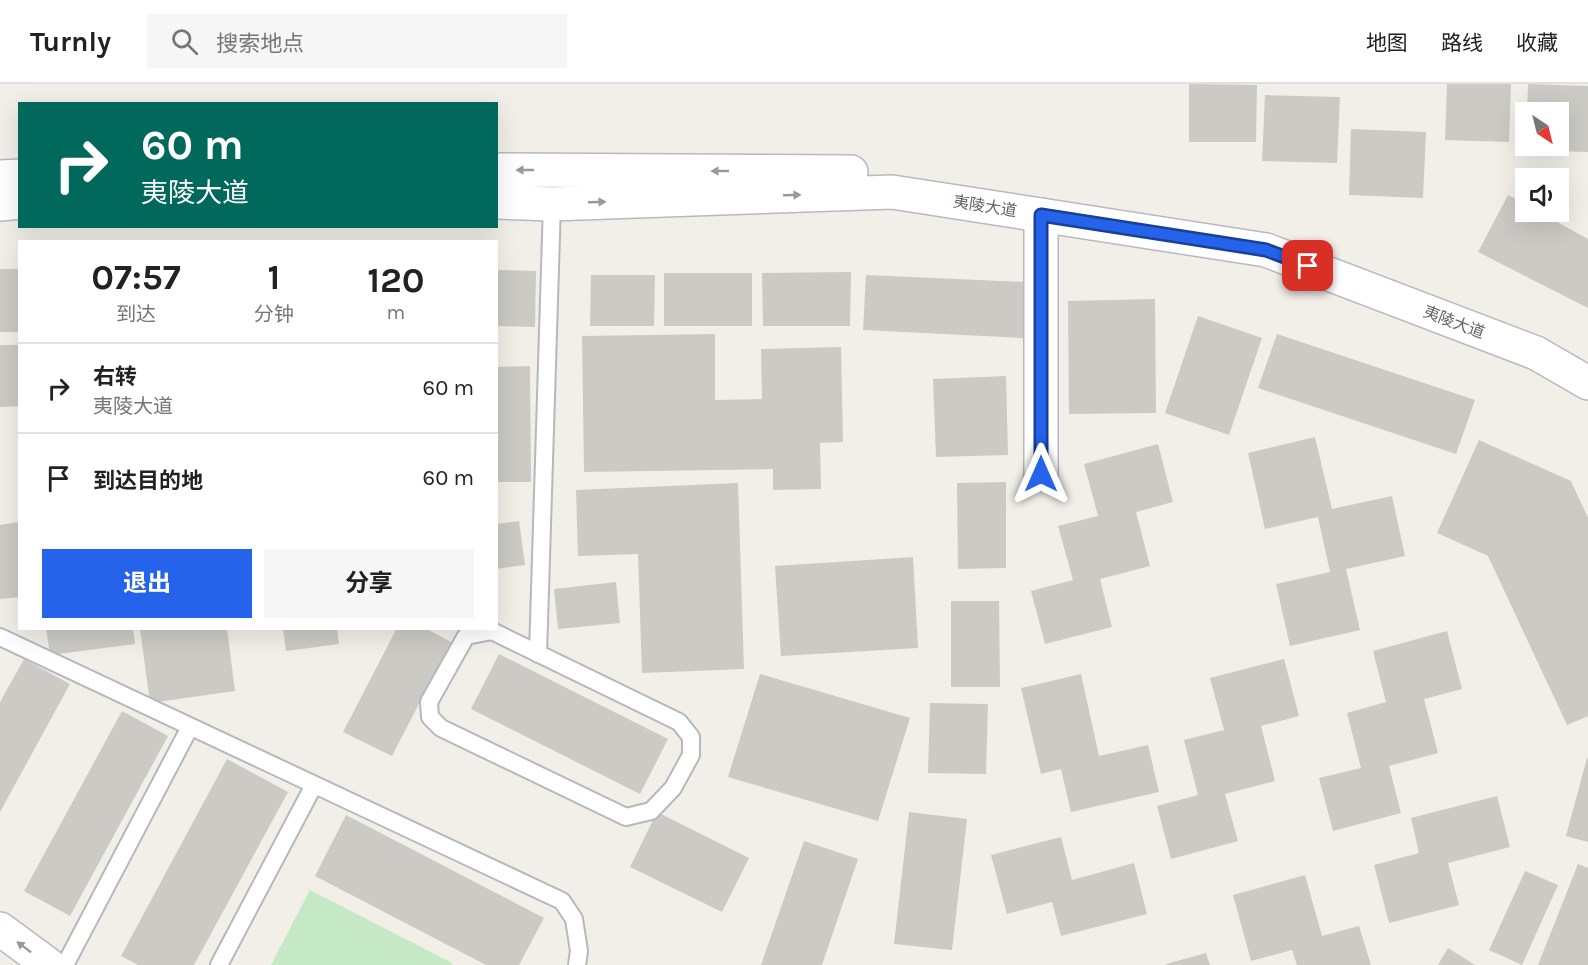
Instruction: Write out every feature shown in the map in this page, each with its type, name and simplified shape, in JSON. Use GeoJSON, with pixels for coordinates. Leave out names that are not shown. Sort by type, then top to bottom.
{"type":"FeatureCollection","features":[{"type":"Feature","properties":{"kind":"main road","name":"夷陵大道"},"geometry":{"type":"LineString","coordinates":[[498,170],[894,172],[1271,231],[1544,336],[1588,360]]}},
{"type":"Feature","properties":{"kind":"main road"},"geometry":{"type":"LineString","coordinates":[[0,177],[18,176]]}},
{"type":"Feature","properties":{"kind":"main road","name":"夷陵大道"},"geometry":{"type":"LineString","coordinates":[[498,202],[552,204],[892,192],[1266,250],[1536,353],[1588,383]]}},
{"type":"Feature","properties":{"kind":"main road"},"geometry":{"type":"LineString","coordinates":[[0,204],[18,202]]}},
{"type":"Feature","properties":{"kind":"main road"},"geometry":{"type":"LineString","coordinates":[[1041,215],[1041,474]]}},
{"type":"Feature","properties":{"kind":"main road"},"geometry":{"type":"LineString","coordinates":[[0,929],[49,965]]}},
{"type":"Feature","properties":{"kind":"lane"},"geometry":{"type":"LineString","coordinates":[[537,654],[552,204]]}},
{"type":"Feature","properties":{"kind":"lane"},"geometry":{"type":"LineString","coordinates":[[492,631],[537,654],[679,722],[691,737],[690,755],[674,788],[651,811],[626,817],[441,728],[430,717],[429,702],[466,636],[492,631]]}},
{"type":"Feature","properties":{"kind":"lane"},"geometry":{"type":"LineString","coordinates":[[0,637],[562,902],[574,918],[579,951],[577,965]]}},
{"type":"Feature","properties":{"kind":"lane"},"geometry":{"type":"LineString","coordinates":[[66,965],[190,727]]}},
{"type":"Feature","properties":{"kind":"lane"},"geometry":{"type":"LineString","coordinates":[[219,965],[314,785]]}},
{"type":"Feature","properties":{"kind":"green space"},"geometry":{"type":"Polygon","coordinates":[[[310,890],[452,963],[452,965],[271,965],[310,890]]]}},
{"type":"Feature","properties":{"kind":"building"},"geometry":{"type":"Polygon","coordinates":[[[1189,84],[1257,85],[1256,142],[1189,142],[1189,84]]]}},
{"type":"Feature","properties":{"kind":"building"},"geometry":{"type":"Polygon","coordinates":[[[1447,84],[1511,84],[1509,142],[1445,140],[1447,84]]]}},
{"type":"Feature","properties":{"kind":"building"},"geometry":{"type":"Polygon","coordinates":[[[1528,84],[1588,86],[1588,152],[1569,151],[1569,102],[1527,102],[1528,84]]]}},
{"type":"Feature","properties":{"kind":"building"},"geometry":{"type":"Polygon","coordinates":[[[1265,95],[1340,97],[1337,163],[1262,161],[1265,95]]]}},
{"type":"Feature","properties":{"kind":"building"},"geometry":{"type":"Polygon","coordinates":[[[1351,129],[1426,132],[1423,198],[1349,195],[1351,129]]]}},
{"type":"Feature","properties":{"kind":"building"},"geometry":{"type":"Polygon","coordinates":[[[1508,195],[1515,198],[1515,222],[1557,222],[1588,239],[1588,308],[1478,252],[1508,195]]]}},
{"type":"Feature","properties":{"kind":"building"},"geometry":{"type":"Polygon","coordinates":[[[0,269],[18,269],[18,332],[0,332],[0,269]]]}},
{"type":"Feature","properties":{"kind":"building"},"geometry":{"type":"Polygon","coordinates":[[[498,270],[536,271],[535,327],[498,326],[498,270]]]}},
{"type":"Feature","properties":{"kind":"building"},"geometry":{"type":"Polygon","coordinates":[[[851,272],[850,326],[763,326],[762,273],[851,272]]]}},
{"type":"Feature","properties":{"kind":"building"},"geometry":{"type":"Polygon","coordinates":[[[664,273],[752,273],[752,326],[664,326],[664,273]]]}},
{"type":"Feature","properties":{"kind":"building"},"geometry":{"type":"Polygon","coordinates":[[[591,275],[655,275],[654,326],[590,326],[591,275]]]}},
{"type":"Feature","properties":{"kind":"building"},"geometry":{"type":"Polygon","coordinates":[[[866,275],[1026,282],[1023,338],[863,330],[866,275]]]}},
{"type":"Feature","properties":{"kind":"building"},"geometry":{"type":"Polygon","coordinates":[[[1155,299],[1156,413],[1069,414],[1068,301],[1155,299]]]}},
{"type":"Feature","properties":{"kind":"building"},"geometry":{"type":"Polygon","coordinates":[[[1198,316],[1262,338],[1229,435],[1165,413],[1198,316]]]}},
{"type":"Feature","properties":{"kind":"building"},"geometry":{"type":"Polygon","coordinates":[[[715,334],[715,400],[762,399],[761,349],[841,347],[843,442],[820,443],[821,489],[773,490],[773,469],[584,472],[582,336],[715,334]]]}},
{"type":"Feature","properties":{"kind":"building"},"geometry":{"type":"Polygon","coordinates":[[[1277,334],[1475,400],[1456,454],[1258,388],[1277,334]]]}},
{"type":"Feature","properties":{"kind":"building"},"geometry":{"type":"Polygon","coordinates":[[[0,345],[18,345],[18,406],[0,407],[0,345]]]}},
{"type":"Feature","properties":{"kind":"building"},"geometry":{"type":"Polygon","coordinates":[[[530,366],[531,482],[498,482],[498,367],[530,366]]]}},
{"type":"Feature","properties":{"kind":"building"},"geometry":{"type":"Polygon","coordinates":[[[1006,376],[1008,455],[936,457],[933,379],[1006,376]]]}},
{"type":"Feature","properties":{"kind":"building"},"geometry":{"type":"Polygon","coordinates":[[[1315,437],[1332,509],[1392,496],[1405,556],[1346,569],[1360,630],[1290,646],[1276,584],[1330,572],[1318,517],[1265,529],[1248,453],[1315,437]]]}},
{"type":"Feature","properties":{"kind":"building"},"geometry":{"type":"Polygon","coordinates":[[[1479,440],[1571,481],[1588,518],[1588,716],[1567,725],[1488,556],[1437,533],[1479,440]]]}},
{"type":"Feature","properties":{"kind":"building"},"geometry":{"type":"Polygon","coordinates":[[[1158,444],[1173,502],[1136,512],[1150,566],[1100,579],[1112,627],[1045,644],[1031,591],[1073,580],[1058,526],[1098,516],[1084,464],[1158,444]]]}},
{"type":"Feature","properties":{"kind":"building"},"geometry":{"type":"Polygon","coordinates":[[[1006,482],[1006,568],[958,569],[957,483],[1006,482]]]}},
{"type":"Feature","properties":{"kind":"building"},"geometry":{"type":"Polygon","coordinates":[[[738,483],[744,669],[642,673],[638,554],[578,556],[576,490],[738,483]]]}},
{"type":"Feature","properties":{"kind":"building"},"geometry":{"type":"Polygon","coordinates":[[[519,521],[525,565],[498,569],[498,524],[519,521]]]}},
{"type":"Feature","properties":{"kind":"building"},"geometry":{"type":"Polygon","coordinates":[[[18,522],[18,597],[0,599],[0,525],[18,522]]]}},
{"type":"Feature","properties":{"kind":"building"},"geometry":{"type":"Polygon","coordinates":[[[913,557],[918,648],[781,656],[775,566],[913,557]]]}},
{"type":"Feature","properties":{"kind":"building"},"geometry":{"type":"Polygon","coordinates":[[[616,582],[620,623],[558,629],[554,589],[616,582]]]}},
{"type":"Feature","properties":{"kind":"building"},"geometry":{"type":"Polygon","coordinates":[[[951,601],[999,601],[1000,687],[951,687],[951,601]]]}},
{"type":"Feature","properties":{"kind":"building"},"geometry":{"type":"Polygon","coordinates":[[[46,630],[133,630],[135,644],[50,655],[46,630]]]}},
{"type":"Feature","properties":{"kind":"building"},"geometry":{"type":"Polygon","coordinates":[[[140,630],[227,630],[235,691],[150,703],[140,630]]]}},
{"type":"Feature","properties":{"kind":"building"},"geometry":{"type":"Polygon","coordinates":[[[283,630],[337,630],[339,644],[286,651],[283,630]]]}},
{"type":"Feature","properties":{"kind":"building"},"geometry":{"type":"Polygon","coordinates":[[[396,630],[429,630],[451,642],[392,756],[343,732],[396,630]]]}},
{"type":"Feature","properties":{"kind":"building"},"geometry":{"type":"Polygon","coordinates":[[[1447,631],[1462,689],[1424,699],[1438,753],[1389,766],[1401,813],[1333,831],[1319,778],[1361,768],[1347,713],[1386,702],[1373,651],[1447,631]]]}},
{"type":"Feature","properties":{"kind":"building"},"geometry":{"type":"Polygon","coordinates":[[[499,654],[668,739],[640,794],[471,709],[499,654]]]}},
{"type":"Feature","properties":{"kind":"building"},"geometry":{"type":"Polygon","coordinates":[[[24,659],[70,684],[0,812],[0,702],[24,659]]]}},
{"type":"Feature","properties":{"kind":"building"},"geometry":{"type":"Polygon","coordinates":[[[1284,659],[1299,716],[1261,726],[1275,781],[1225,794],[1238,841],[1171,859],[1157,806],[1198,795],[1184,740],[1224,730],[1210,678],[1284,659]]]}},
{"type":"Feature","properties":{"kind":"building"},"geometry":{"type":"Polygon","coordinates":[[[760,674],[910,718],[878,821],[728,777],[760,674]]]}},
{"type":"Feature","properties":{"kind":"building"},"geometry":{"type":"Polygon","coordinates":[[[1081,674],[1099,756],[1148,745],[1159,792],[1071,812],[1061,769],[1041,774],[1021,688],[1081,674]]]}},
{"type":"Feature","properties":{"kind":"building"},"geometry":{"type":"Polygon","coordinates":[[[930,703],[988,704],[986,774],[928,773],[930,703]]]}},
{"type":"Feature","properties":{"kind":"building"},"geometry":{"type":"Polygon","coordinates":[[[122,711],[168,736],[70,916],[24,891],[122,711]]]}},
{"type":"Feature","properties":{"kind":"building"},"geometry":{"type":"Polygon","coordinates":[[[1588,758],[1588,842],[1566,836],[1588,758]]]}},
{"type":"Feature","properties":{"kind":"building"},"geometry":{"type":"Polygon","coordinates":[[[227,759],[288,792],[194,965],[138,965],[121,956],[227,759]]]}},
{"type":"Feature","properties":{"kind":"building"},"geometry":{"type":"Polygon","coordinates":[[[1497,796],[1510,847],[1448,863],[1459,905],[1389,923],[1374,865],[1419,853],[1411,818],[1497,796]]]}},
{"type":"Feature","properties":{"kind":"building"},"geometry":{"type":"Polygon","coordinates":[[[657,812],[749,858],[722,912],[630,867],[657,812]]]}},
{"type":"Feature","properties":{"kind":"building"},"geometry":{"type":"Polygon","coordinates":[[[909,812],[967,819],[952,950],[894,944],[909,812]]]}},
{"type":"Feature","properties":{"kind":"building"},"geometry":{"type":"Polygon","coordinates":[[[346,815],[544,918],[519,965],[486,965],[315,876],[346,815]]]}},
{"type":"Feature","properties":{"kind":"building"},"geometry":{"type":"Polygon","coordinates":[[[1061,837],[1072,880],[1134,863],[1147,914],[1061,936],[1052,902],[1007,914],[991,855],[1061,837]]]}},
{"type":"Feature","properties":{"kind":"building"},"geometry":{"type":"Polygon","coordinates":[[[804,841],[858,859],[822,965],[761,965],[804,841]]]}},
{"type":"Feature","properties":{"kind":"building"},"geometry":{"type":"Polygon","coordinates":[[[1578,864],[1588,868],[1588,965],[1538,965],[1578,864]]]}},
{"type":"Feature","properties":{"kind":"building"},"geometry":{"type":"Polygon","coordinates":[[[1525,871],[1558,885],[1522,965],[1489,950],[1525,871]]]}},
{"type":"Feature","properties":{"kind":"building"},"geometry":{"type":"Polygon","coordinates":[[[1305,875],[1322,936],[1359,926],[1371,965],[1297,965],[1292,950],[1251,961],[1233,895],[1305,875]]]}},
{"type":"Feature","properties":{"kind":"building"},"geometry":{"type":"Polygon","coordinates":[[[1448,948],[1475,965],[1438,965],[1448,948]]]}},
{"type":"Feature","properties":{"kind":"building"},"geometry":{"type":"Polygon","coordinates":[[[1206,953],[1210,965],[1166,965],[1166,964],[1206,953]]]}},
{"type":"Feature","properties":{"kind":"route"},"geometry":{"type":"LineString","coordinates":[[1041,474],[1041,215],[1266,250],[1308,266]]}}]}
